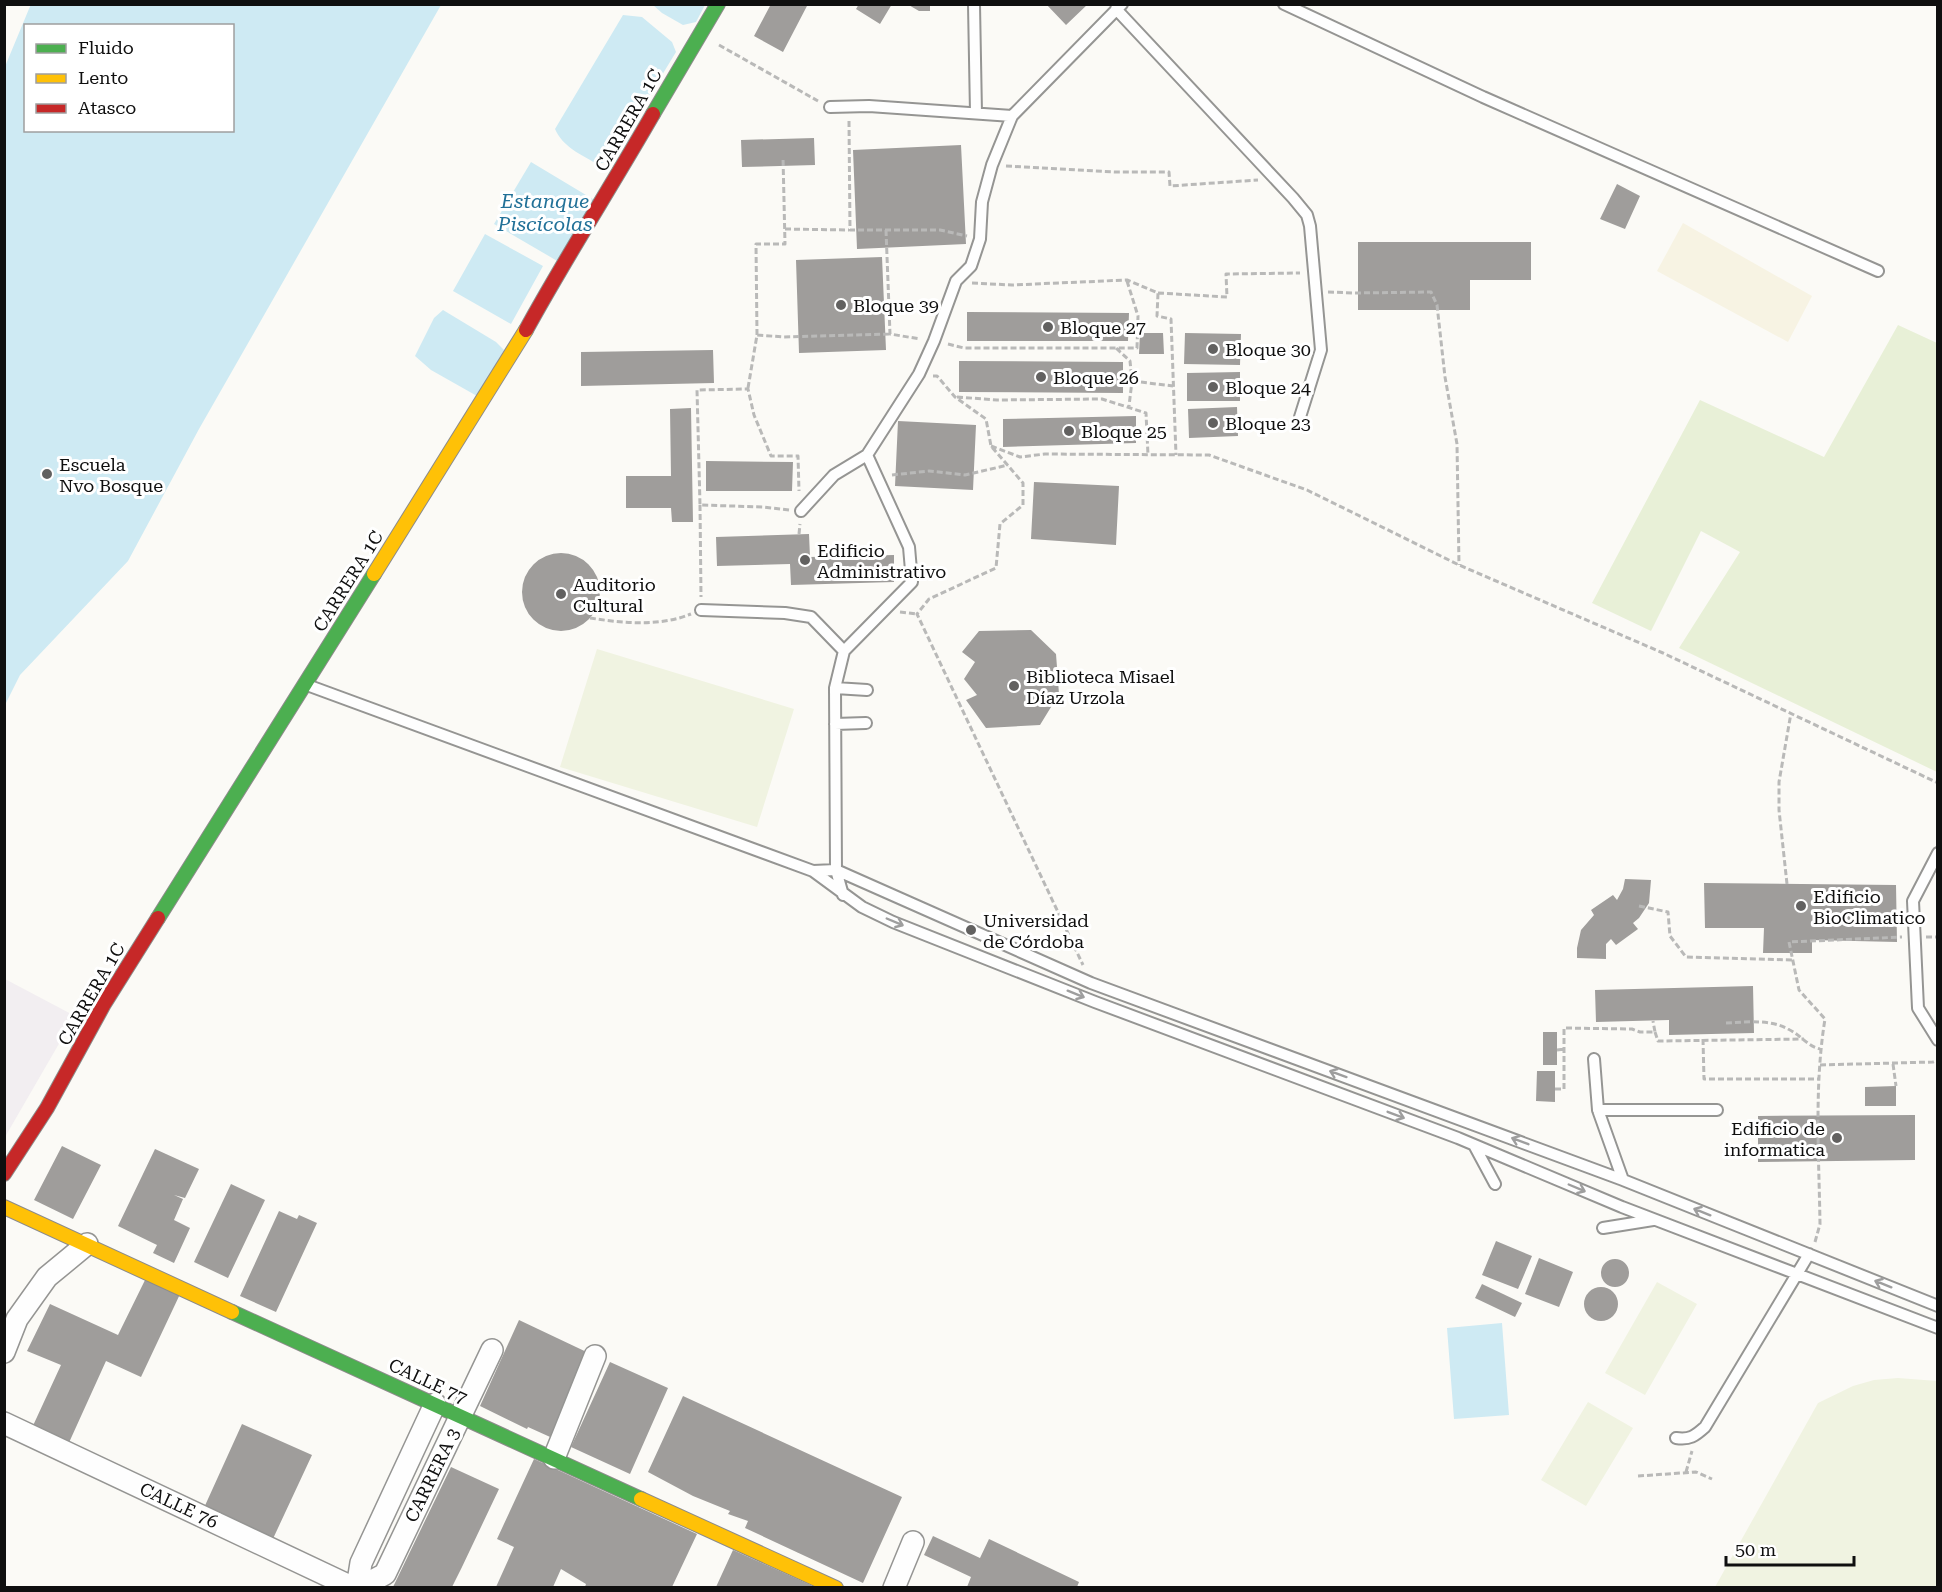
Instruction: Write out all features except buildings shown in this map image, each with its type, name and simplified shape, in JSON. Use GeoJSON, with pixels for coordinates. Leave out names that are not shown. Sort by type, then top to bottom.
{"type":"FeatureCollection","features":[{"type":"Feature","properties":{"kind":"street","name":"CARRERA 1C"},"geometry":{"type":"LineString","coordinates":[[4,1174],[47,1108],[104,1004],[522,337],[563,262],[602,201],[718,4]]}},
{"type":"Feature","properties":{"kind":"street","name":"CALLE 77"},"geometry":{"type":"LineString","coordinates":[[4,1207],[836,1587]]}},
{"type":"Feature","properties":{"kind":"street"},"geometry":{"type":"LineString","coordinates":[[4,1352],[17,1319],[47,1277],[87,1244]]}},
{"type":"Feature","properties":{"kind":"street","name":"CARRERA 3"},"geometry":{"type":"LineString","coordinates":[[356,1587],[385,1574],[492,1350]]}},
{"type":"Feature","properties":{"kind":"street"},"geometry":{"type":"LineString","coordinates":[[554,1458],[595,1356]]}},
{"type":"Feature","properties":{"kind":"street","name":"CARRERA 3"},"geometry":{"type":"LineString","coordinates":[[356,1587],[361,1563],[435,1404]]}},
{"type":"Feature","properties":{"kind":"street","name":"CALLE 76"},"geometry":{"type":"LineString","coordinates":[[4,1423],[356,1587]]}},
{"type":"Feature","properties":{"kind":"street"},"geometry":{"type":"LineString","coordinates":[[894,1587],[914,1542]]}},
{"type":"Feature","properties":{"kind":"lane"},"geometry":{"type":"LineString","coordinates":[[1284,4],[1494,102],[1878,271]]}},
{"type":"Feature","properties":{"kind":"lane"},"geometry":{"type":"LineString","coordinates":[[974,5],[976,113]]}},
{"type":"Feature","properties":{"kind":"lane"},"geometry":{"type":"LineString","coordinates":[[801,511],[834,475],[867,455],[919,374],[956,281],[971,266],[980,239],[982,202],[992,165],[1012,116],[1119,7],[1307,215],[1310,226],[1320,350],[1300,417]]}},
{"type":"Feature","properties":{"kind":"lane"},"geometry":{"type":"LineString","coordinates":[[830,107],[869,106],[1012,116]]}},
{"type":"Feature","properties":{"kind":"lane"},"geometry":{"type":"LineString","coordinates":[[843,895],[836,870],[835,688],[844,651],[912,582],[909,547],[867,455]]}},
{"type":"Feature","properties":{"kind":"lane"},"geometry":{"type":"LineString","coordinates":[[701,610],[774,612],[811,617],[844,651]]}},
{"type":"Feature","properties":{"kind":"lane"},"geometry":{"type":"LineString","coordinates":[[304,684],[813,871],[843,895],[893,922],[1095,1002],[1458,1138],[1655,1219],[1938,1328]]}},
{"type":"Feature","properties":{"kind":"lane"},"geometry":{"type":"LineString","coordinates":[[835,688],[867,690]]}},
{"type":"Feature","properties":{"kind":"lane"},"geometry":{"type":"LineString","coordinates":[[835,724],[866,723]]}},
{"type":"Feature","properties":{"kind":"lane"},"geometry":{"type":"LineString","coordinates":[[1938,853],[1913,901],[1918,1008],[1938,1040]]}},
{"type":"Feature","properties":{"kind":"lane"},"geometry":{"type":"LineString","coordinates":[[813,871],[836,870],[1091,983],[1623,1180],[1938,1306]]}},
{"type":"Feature","properties":{"kind":"lane"},"geometry":{"type":"LineString","coordinates":[[1273,1067],[1277,1051]]}},
{"type":"Feature","properties":{"kind":"lane"},"geometry":{"type":"LineString","coordinates":[[1594,1059],[1598,1110],[1623,1180]]}},
{"type":"Feature","properties":{"kind":"lane"},"geometry":{"type":"LineString","coordinates":[[1598,1110],[1717,1110]]}},
{"type":"Feature","properties":{"kind":"lane"},"geometry":{"type":"LineString","coordinates":[[1458,1138],[1464,1120]]}},
{"type":"Feature","properties":{"kind":"lane"},"geometry":{"type":"LineString","coordinates":[[1474,1145],[1495,1185]]}},
{"type":"Feature","properties":{"kind":"lane"},"geometry":{"type":"LineString","coordinates":[[1603,1228],[1655,1219]]}},
{"type":"Feature","properties":{"kind":"lane"},"geometry":{"type":"LineString","coordinates":[[1676,1438],[1687,1439],[1695,1436],[1705,1427],[1809,1254]]}},
{"type":"Feature","properties":{"kind":"path"},"geometry":{"type":"LineString","coordinates":[[700,34],[830,107]]}},
{"type":"Feature","properties":{"kind":"path"},"geometry":{"type":"LineString","coordinates":[[849,107],[850,230]]}},
{"type":"Feature","properties":{"kind":"path"},"geometry":{"type":"LineString","coordinates":[[783,158],[785,244],[756,244],[757,335],[748,389],[754,415],[771,456],[798,456],[799,492],[815,495]]}},
{"type":"Feature","properties":{"kind":"path"},"geometry":{"type":"LineString","coordinates":[[992,165],[1115,172],[1169,172],[1170,186],[1275,179]]}},
{"type":"Feature","properties":{"kind":"path"},"geometry":{"type":"LineString","coordinates":[[785,229],[940,230],[980,239]]}},
{"type":"Feature","properties":{"kind":"path"},"geometry":{"type":"LineString","coordinates":[[886,230],[890,334]]}},
{"type":"Feature","properties":{"kind":"path"},"geometry":{"type":"LineString","coordinates":[[956,281],[1012,285],[1126,280],[1158,294],[1227,297],[1226,274],[1314,273]]}},
{"type":"Feature","properties":{"kind":"path"},"geometry":{"type":"LineString","coordinates":[[757,335],[784,337],[890,334],[964,348],[1137,348],[1138,316],[1126,280]]}},
{"type":"Feature","properties":{"kind":"path"},"geometry":{"type":"LineString","coordinates":[[1316,291],[1353,294],[1431,292],[1437,305],[1445,377],[1457,444],[1459,565]]}},
{"type":"Feature","properties":{"kind":"path"},"geometry":{"type":"LineString","coordinates":[[1158,294],[1157,316],[1171,319],[1176,455]]}},
{"type":"Feature","properties":{"kind":"path"},"geometry":{"type":"LineString","coordinates":[[1116,348],[1130,361],[1132,381],[1129,406]]}},
{"type":"Feature","properties":{"kind":"path"},"geometry":{"type":"LineString","coordinates":[[919,374],[937,376],[956,397],[986,419],[991,446],[1023,483],[1023,505],[1000,524],[996,568],[929,599],[916,614],[1091,983]]}},
{"type":"Feature","properties":{"kind":"path"},"geometry":{"type":"LineString","coordinates":[[1132,381],[1173,386]]}},
{"type":"Feature","properties":{"kind":"path"},"geometry":{"type":"LineString","coordinates":[[590,618],[628,623],[682,618],[701,610],[697,390],[748,389]]}},
{"type":"Feature","properties":{"kind":"path"},"geometry":{"type":"LineString","coordinates":[[956,397],[997,400],[1102,399],[1129,406],[1146,412],[1148,455]]}},
{"type":"Feature","properties":{"kind":"path"},"geometry":{"type":"LineString","coordinates":[[991,446],[1020,457],[1045,454],[1209,455],[1307,490],[1459,565],[1663,652],[1938,783]]}},
{"type":"Feature","properties":{"kind":"path"},"geometry":{"type":"LineString","coordinates":[[878,477],[929,471],[965,476],[1008,465]]}},
{"type":"Feature","properties":{"kind":"path"},"geometry":{"type":"LineString","coordinates":[[700,506],[763,507],[801,511]]}},
{"type":"Feature","properties":{"kind":"path"},"geometry":{"type":"LineString","coordinates":[[1787,884],[1779,810],[1779,782],[1791,713]]}},
{"type":"Feature","properties":{"kind":"path"},"geometry":{"type":"LineString","coordinates":[[1638,906],[1668,912],[1670,936],[1686,957],[1792,960]]}},
{"type":"Feature","properties":{"kind":"path"},"geometry":{"type":"LineString","coordinates":[[1809,1254],[1820,1224],[1820,1049],[1826,1019],[1799,990],[1789,942],[1915,937]]}},
{"type":"Feature","properties":{"kind":"path"},"geometry":{"type":"LineString","coordinates":[[1653,1021],[1658,1041],[1804,1039]]}},
{"type":"Feature","properties":{"kind":"path"},"geometry":{"type":"LineString","coordinates":[[1726,1023],[1776,1024],[1804,1039],[1811,1047],[1820,1049]]}},
{"type":"Feature","properties":{"kind":"path"},"geometry":{"type":"LineString","coordinates":[[1555,1089],[1564,1089],[1564,1028],[1632,1029],[1640,1032],[1655,1032]]}},
{"type":"Feature","properties":{"kind":"path"},"geometry":{"type":"LineString","coordinates":[[1703,1039],[1704,1079],[1820,1079]]}},
{"type":"Feature","properties":{"kind":"path"},"geometry":{"type":"LineString","coordinates":[[1557,1050],[1565,1049]]}},
{"type":"Feature","properties":{"kind":"path"},"geometry":{"type":"LineString","coordinates":[[1820,1065],[1893,1064],[1938,1060]]}},
{"type":"Feature","properties":{"kind":"path"},"geometry":{"type":"LineString","coordinates":[[1893,1064],[1896,1086]]}},
{"type":"Feature","properties":{"kind":"path"},"geometry":{"type":"LineString","coordinates":[[1686,1472],[1695,1436]]}},
{"type":"Feature","properties":{"kind":"path"},"geometry":{"type":"LineString","coordinates":[[1638,1476],[1696,1472],[1712,1479]]}},
{"type":"Feature","properties":{"kind":"shaded area"},"geometry":{"type":"Polygon","coordinates":[[[1683,223],[1812,296],[1788,342],[1657,271],[1683,223]]]}},
{"type":"Feature","properties":{"kind":"shaded area"},"geometry":{"type":"Polygon","coordinates":[[[5,979],[75,1016],[5,1137],[4,981],[5,979]]]}},
{"type":"Feature","properties":{"kind":"green space"},"geometry":{"type":"Polygon","coordinates":[[[1898,325],[1937,343],[1937,772],[1679,648],[1740,552],[1701,531],[1651,631],[1592,603],[1700,400],[1824,457],[1898,325]]]}},
{"type":"Feature","properties":{"kind":"green space"},"geometry":{"type":"Polygon","coordinates":[[[597,649],[794,709],[757,827],[560,767],[597,649]]]}},
{"type":"Feature","properties":{"kind":"green space"},"geometry":{"type":"Polygon","coordinates":[[[1657,1282],[1697,1304],[1645,1395],[1605,1373],[1657,1282]]]}},
{"type":"Feature","properties":{"kind":"green space"},"geometry":{"type":"Polygon","coordinates":[[[1898,1378],[1937,1381],[1937,1587],[1715,1587],[1818,1403],[1853,1386],[1874,1380],[1898,1378]]]}},
{"type":"Feature","properties":{"kind":"green space"},"geometry":{"type":"Polygon","coordinates":[[[1588,1402],[1633,1428],[1586,1506],[1541,1480],[1588,1402]]]}},
{"type":"Feature","properties":{"kind":"water"},"geometry":{"type":"Polygon","coordinates":[[[31,4],[441,5],[199,429],[128,561],[20,675],[5,705],[4,69],[31,4]]]}},
{"type":"Feature","properties":{"kind":"water"},"geometry":{"type":"Polygon","coordinates":[[[653,5],[705,5],[696,22],[683,25],[653,5]]]}},
{"type":"Feature","properties":{"kind":"water"},"geometry":{"type":"Polygon","coordinates":[[[623,15],[642,17],[672,42],[676,52],[610,161],[597,164],[567,145],[555,129],[623,15]]]}},
{"type":"Feature","properties":{"kind":"water","name":"Estanque Piscícolas"},"geometry":{"type":"Polygon","coordinates":[[[531,162],[596,201],[559,262],[494,224],[531,162]]]}},
{"type":"Feature","properties":{"kind":"water"},"geometry":{"type":"Polygon","coordinates":[[[485,234],[543,266],[511,324],[453,291],[485,234]]]}},
{"type":"Feature","properties":{"kind":"water"},"geometry":{"type":"Polygon","coordinates":[[[443,310],[496,342],[504,350],[477,396],[431,370],[415,356],[434,318],[443,310]]]}},
{"type":"Feature","properties":{"kind":"water"},"geometry":{"type":"Polygon","coordinates":[[[1502,1323],[1509,1415],[1454,1419],[1447,1328],[1502,1323]]]}},
{"type":"Feature","properties":{"kind":"traffic: fast"},"geometry":{"type":"LineString","coordinates":[[653,114],[718,4]]}},
{"type":"Feature","properties":{"kind":"traffic: fast"},"geometry":{"type":"LineString","coordinates":[[158,918],[374,574]]}},
{"type":"Feature","properties":{"kind":"traffic: fast"},"geometry":{"type":"LineString","coordinates":[[232,1312],[641,1499]]}},
{"type":"Feature","properties":{"kind":"traffic: slow"},"geometry":{"type":"LineString","coordinates":[[374,574],[526,330]]}},
{"type":"Feature","properties":{"kind":"traffic: slow"},"geometry":{"type":"LineString","coordinates":[[4,1207],[232,1312]]}},
{"type":"Feature","properties":{"kind":"traffic: slow"},"geometry":{"type":"LineString","coordinates":[[641,1499],[836,1588]]}},
{"type":"Feature","properties":{"kind":"traffic: jam"},"geometry":{"type":"LineString","coordinates":[[526,330],[653,114]]}},
{"type":"Feature","properties":{"kind":"traffic: jam"},"geometry":{"type":"LineString","coordinates":[[4,1174],[47,1108],[104,1004],[158,918]]}},
{"type":"Feature","properties":{"kind":"place","name":"Bloque 39"},"geometry":{"type":"Point","coordinates":[841,305]}},
{"type":"Feature","properties":{"kind":"place","name":"Bloque 27"},"geometry":{"type":"Point","coordinates":[1048,327]}},
{"type":"Feature","properties":{"kind":"place","name":"Bloque 30"},"geometry":{"type":"Point","coordinates":[1213,349]}},
{"type":"Feature","properties":{"kind":"place","name":"Bloque 26"},"geometry":{"type":"Point","coordinates":[1041,377]}},
{"type":"Feature","properties":{"kind":"place","name":"Bloque 24"},"geometry":{"type":"Point","coordinates":[1213,387]}},
{"type":"Feature","properties":{"kind":"place","name":"Bloque 23"},"geometry":{"type":"Point","coordinates":[1213,423]}},
{"type":"Feature","properties":{"kind":"place","name":"Bloque 25"},"geometry":{"type":"Point","coordinates":[1069,431]}},
{"type":"Feature","properties":{"kind":"place","name":"Escuela Nvo Bosque"},"geometry":{"type":"Point","coordinates":[47,474]}},
{"type":"Feature","properties":{"kind":"place","name":"Edificio Administrativo"},"geometry":{"type":"Point","coordinates":[805,560]}},
{"type":"Feature","properties":{"kind":"place","name":"Auditorio Cultural"},"geometry":{"type":"Point","coordinates":[561,594]}},
{"type":"Feature","properties":{"kind":"place","name":"Biblioteca Misael Díaz Urzola"},"geometry":{"type":"Point","coordinates":[1014,686]}},
{"type":"Feature","properties":{"kind":"place","name":"Edificio BioClimatico"},"geometry":{"type":"Point","coordinates":[1801,906]}},
{"type":"Feature","properties":{"kind":"place","name":"Universidad de Córdoba"},"geometry":{"type":"Point","coordinates":[971,930]}},
{"type":"Feature","properties":{"kind":"place","name":"Edificio de informatica"},"geometry":{"type":"Point","coordinates":[1837,1138]}}]}
